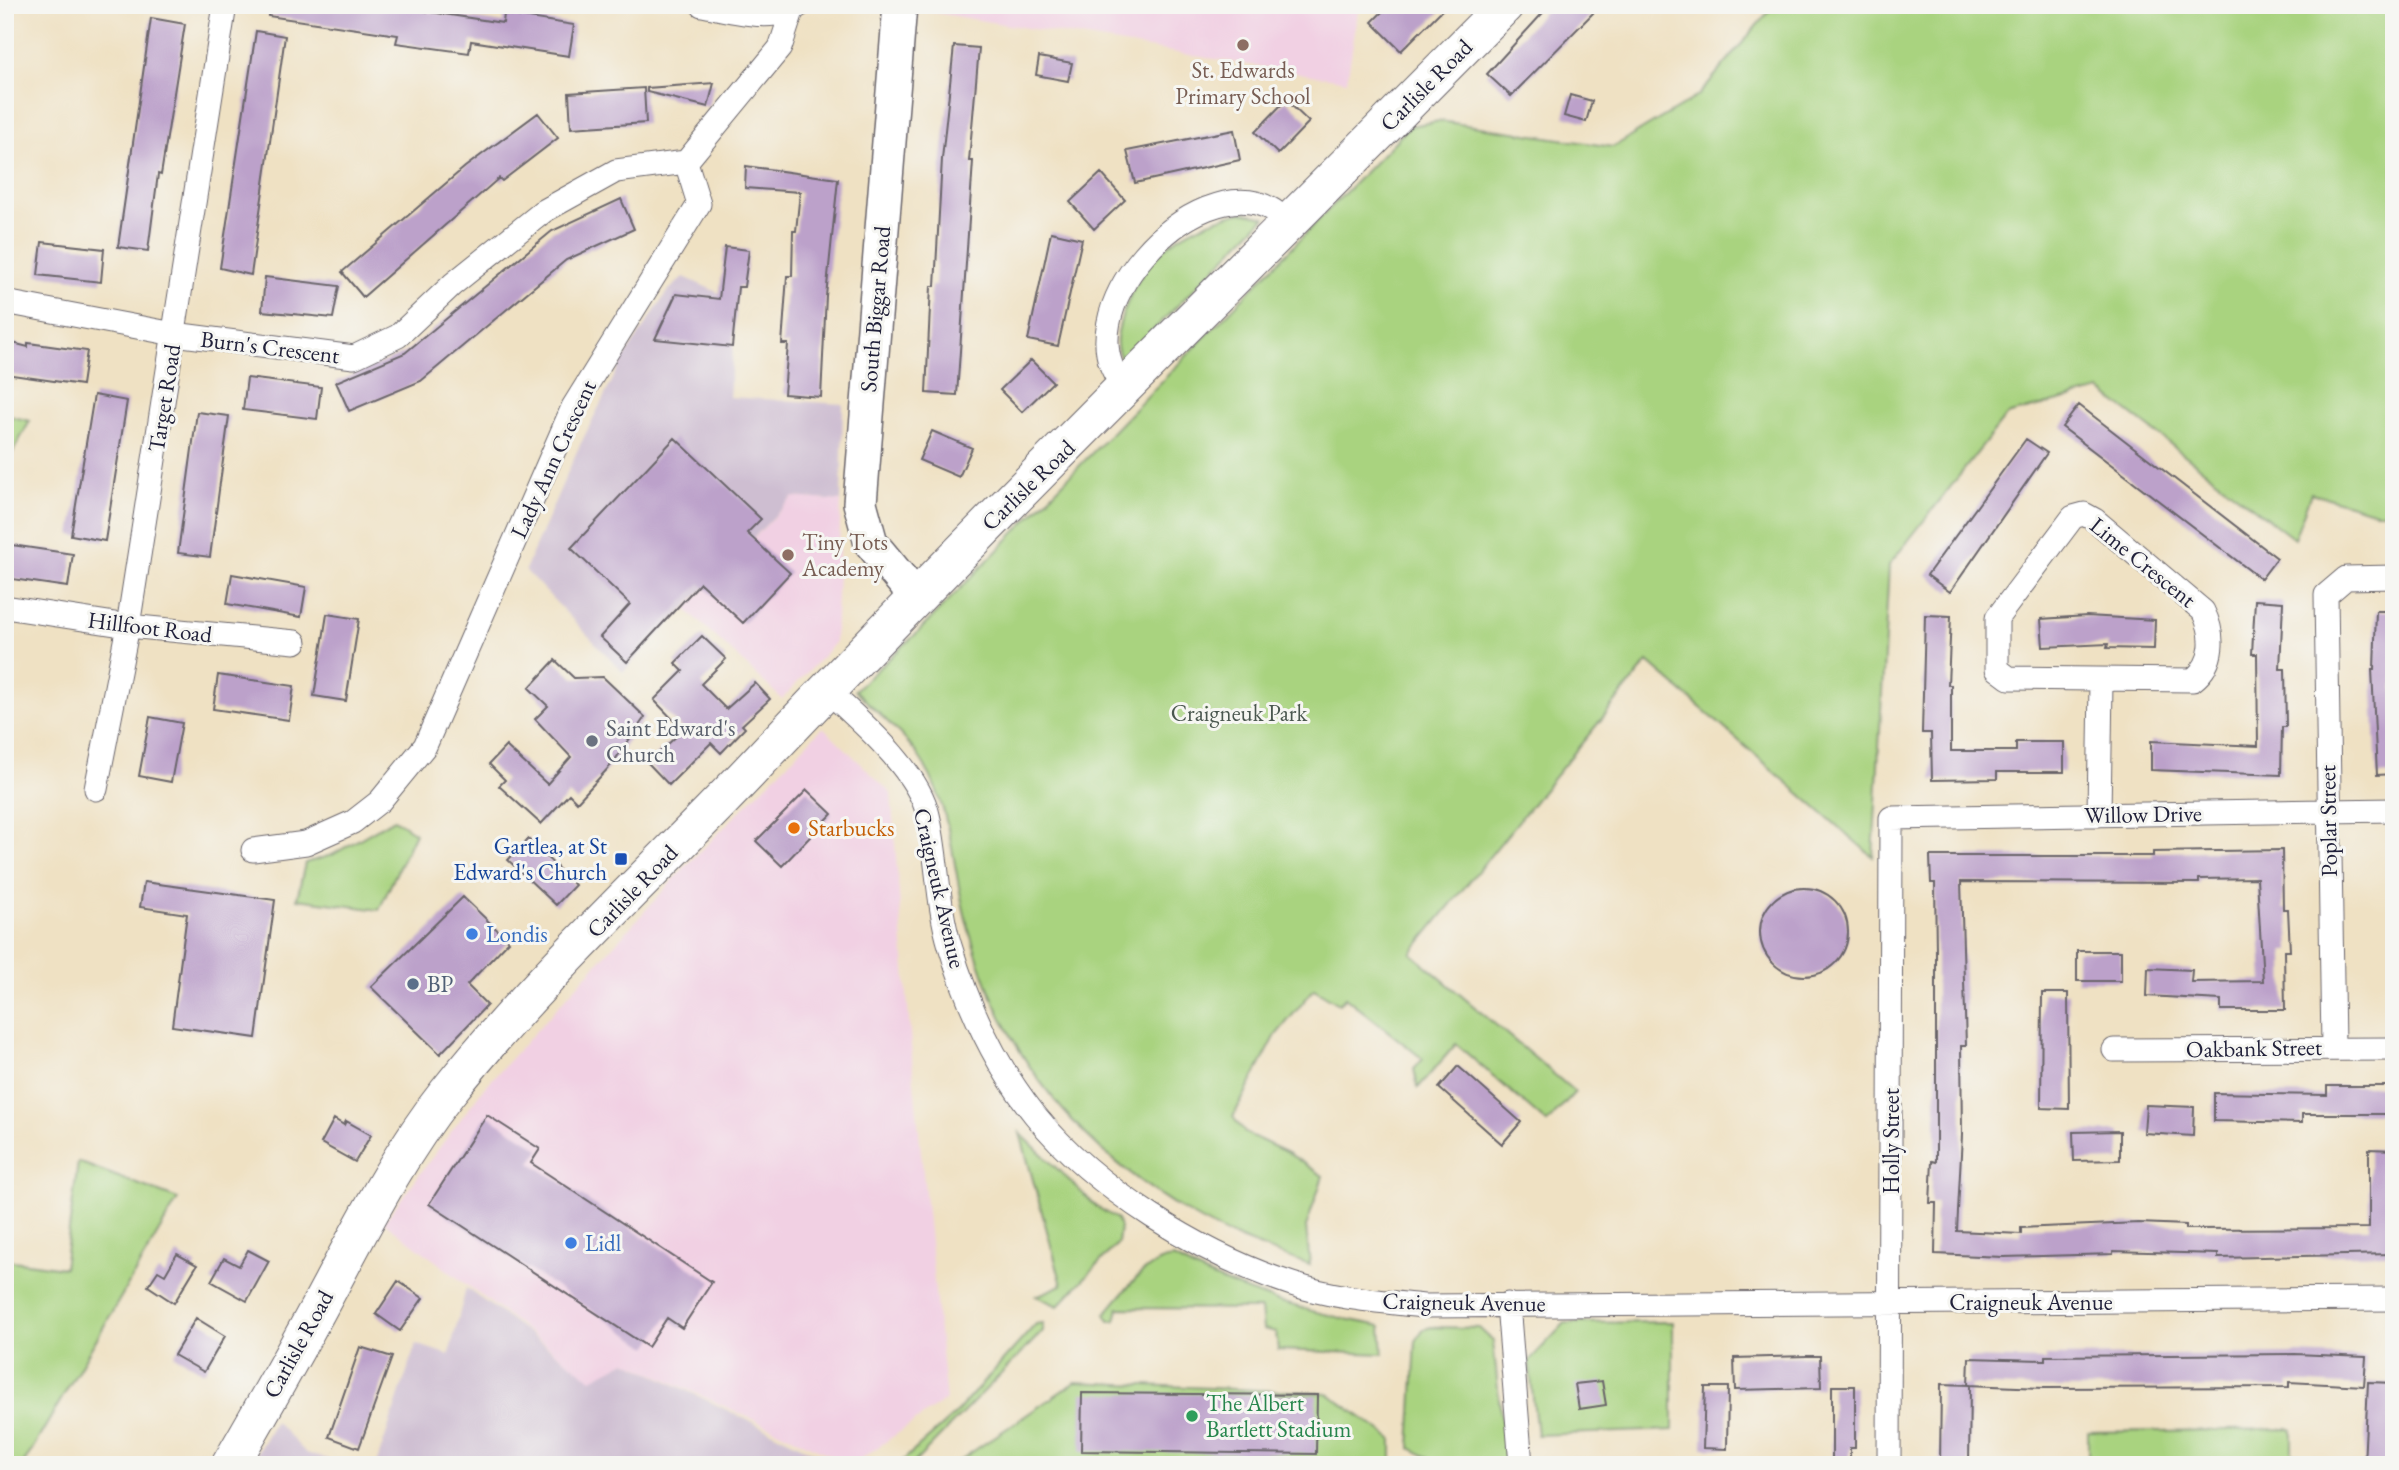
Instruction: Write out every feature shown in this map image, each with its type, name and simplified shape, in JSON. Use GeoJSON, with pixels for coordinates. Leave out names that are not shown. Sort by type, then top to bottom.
{"type":"FeatureCollection","features":[{"type":"Feature","properties":{"kind":"main road","name":"Carlisle Road"},"geometry":{"type":"LineString","coordinates":[[230,1465],[296,1350],[393,1169],[447,1092],[558,967],[915,596],[1126,388],[1505,5]]}},
{"type":"Feature","properties":{"kind":"street","name":"Target Road"},"geometry":{"type":"LineString","coordinates":[[96,789],[128,626],[225,5]]}},
{"type":"Feature","properties":{"kind":"street"},"geometry":{"type":"LineString","coordinates":[[702,5],[757,14],[796,8]]}},
{"type":"Feature","properties":{"kind":"street","name":"South Biggar Road"},"geometry":{"type":"LineString","coordinates":[[900,5],[860,503],[871,544],[915,596]]}},
{"type":"Feature","properties":{"kind":"street"},"geometry":{"type":"LineString","coordinates":[[686,162],[780,48],[796,8]]}},
{"type":"Feature","properties":{"kind":"street","name":"Burn's Crescent"},"geometry":{"type":"LineString","coordinates":[[5,302],[174,334],[354,357],[398,336],[453,285],[544,211],[616,171],[686,162]]}},
{"type":"Feature","properties":{"kind":"street","name":"Lady Ann Crescent"},"geometry":{"type":"LineString","coordinates":[[253,850],[306,843],[353,822],[380,801],[425,746],[573,407],[699,204],[686,162]]}},
{"type":"Feature","properties":{"kind":"street"},"geometry":{"type":"LineString","coordinates":[[1126,388],[1109,364],[1108,325],[1126,279],[1147,250],[1171,230],[1198,215],[1227,204],[1258,204],[1271,209],[1287,223]]}},
{"type":"Feature","properties":{"kind":"street","name":"Lime Crescent"},"geometry":{"type":"LineString","coordinates":[[2084,514],[2095,520],[2203,611],[2211,627],[2211,653],[2204,672],[2193,680],[2101,681],[2009,678],[1997,669],[1997,618],[2073,517],[2084,514]]}},
{"type":"Feature","properties":{"kind":"street","name":"Poplar Street"},"geometry":{"type":"LineString","coordinates":[[2333,1047],[2326,595],[2346,578],[2394,577]]}},
{"type":"Feature","properties":{"kind":"street","name":"Hillfoot Road"},"geometry":{"type":"LineString","coordinates":[[5,607],[128,626],[295,642]]}},
{"type":"Feature","properties":{"kind":"street"},"geometry":{"type":"LineString","coordinates":[[2099,815],[2101,681]]}},
{"type":"Feature","properties":{"kind":"street","name":"Craigneuk Avenue"},"geometry":{"type":"LineString","coordinates":[[827,690],[901,763],[928,812],[948,942],[970,1006],[998,1061],[1036,1115],[1122,1196],[1159,1221],[1253,1270],[1295,1285],[1354,1298],[1423,1306],[2394,1299]]}},
{"type":"Feature","properties":{"kind":"street","name":"Willow Drive"},"geometry":{"type":"LineString","coordinates":[[1891,818],[2394,810]]}},
{"type":"Feature","properties":{"kind":"street","name":"Holly Street"},"geometry":{"type":"LineString","coordinates":[[1889,1465],[1891,818]]}},
{"type":"Feature","properties":{"kind":"street","name":"Oakbank Street"},"geometry":{"type":"LineString","coordinates":[[2114,1050],[2333,1047],[2394,1049]]}},
{"type":"Feature","properties":{"kind":"street"},"geometry":{"type":"LineString","coordinates":[[1508,1304],[1521,1465]]}},
{"type":"Feature","properties":{"kind":"shaded area","name":"St. Edwards Primary School"},"geometry":{"type":"Polygon","coordinates":[[[918,5],[1359,5],[1347,81],[918,10],[918,5]]]}},
{"type":"Feature","properties":{"kind":"shaded area"},"geometry":{"type":"Polygon","coordinates":[[[684,277],[737,301],[729,397],[843,404],[841,501],[793,497],[623,672],[525,570],[577,451],[622,361],[668,291],[684,277]]]}},
{"type":"Feature","properties":{"kind":"shaded area","name":"Tiny Tots Academy"},"geometry":{"type":"Polygon","coordinates":[[[793,497],[841,501],[835,643],[782,699],[686,609],[793,497]]]}},
{"type":"Feature","properties":{"kind":"shaded area"},"geometry":{"type":"Polygon","coordinates":[[[823,727],[891,793],[914,1083],[946,1400],[852,1465],[626,1361],[592,1380],[384,1222],[483,1089],[684,868],[823,727]]]}},
{"type":"Feature","properties":{"kind":"shaded area"},"geometry":{"type":"Polygon","coordinates":[[[466,1288],[592,1379],[626,1361],[840,1465],[376,1465],[416,1344],[449,1355],[466,1288]]]}},
{"type":"Feature","properties":{"kind":"shaded area"},"geometry":{"type":"Polygon","coordinates":[[[275,1421],[306,1453],[349,1465],[250,1465],[275,1421]]]}},
{"type":"Feature","properties":{"kind":"green space","name":"Craigneuk Park"},"geometry":{"type":"Polygon","coordinates":[[[1774,5],[2394,5],[2394,512],[2376,512],[2311,493],[2294,539],[2100,390],[2007,415],[1889,565],[1873,857],[1648,662],[1411,953],[1575,1092],[1547,1123],[1456,1044],[1418,1088],[1414,1069],[1423,1059],[1345,997],[1339,1004],[1314,989],[1276,1035],[1233,1117],[1245,1133],[1288,1153],[1323,1176],[1306,1227],[1310,1265],[1232,1236],[1188,1213],[1119,1164],[1088,1137],[1060,1107],[1035,1074],[994,1002],[979,962],[965,913],[942,806],[935,787],[915,751],[855,690],[917,633],[1410,126],[1440,121],[1613,147],[1698,96],[1774,5]]]}},
{"type":"Feature","properties":{"kind":"green space"},"geometry":{"type":"Polygon","coordinates":[[[1242,212],[1265,217],[1123,361],[1117,346],[1121,320],[1139,278],[1151,262],[1181,236],[1199,226],[1242,212]]]}},
{"type":"Feature","properties":{"kind":"green space"},"geometry":{"type":"Polygon","coordinates":[[[5,415],[30,421],[5,466],[5,415]]]}},
{"type":"Feature","properties":{"kind":"green space"},"geometry":{"type":"Polygon","coordinates":[[[394,819],[415,833],[379,910],[297,899],[305,863],[332,855],[394,819]]]}},
{"type":"Feature","properties":{"kind":"green space"},"geometry":{"type":"Polygon","coordinates":[[[1020,1133],[1097,1207],[1117,1219],[1120,1227],[1118,1243],[1058,1306],[1036,1296],[1062,1285],[1020,1133]]]}},
{"type":"Feature","properties":{"kind":"green space"},"geometry":{"type":"Polygon","coordinates":[[[78,1162],[178,1199],[23,1465],[5,1465],[5,1260],[64,1268],[78,1162]]]}},
{"type":"Feature","properties":{"kind":"green space"},"geometry":{"type":"Polygon","coordinates":[[[1173,1258],[1223,1282],[1274,1300],[1381,1326],[1383,1354],[1278,1350],[1276,1332],[1263,1329],[1261,1309],[1118,1308],[1115,1321],[1109,1321],[1105,1314],[1135,1279],[1153,1265],[1173,1258]]]}},
{"type":"Feature","properties":{"kind":"green space"},"geometry":{"type":"Polygon","coordinates":[[[1673,1322],[1673,1430],[1537,1435],[1529,1361],[1565,1323],[1673,1322]]]}},
{"type":"Feature","properties":{"kind":"green space"},"geometry":{"type":"Polygon","coordinates":[[[1043,1323],[1043,1331],[912,1465],[898,1465],[954,1415],[1036,1324],[1043,1323]]]}},
{"type":"Feature","properties":{"kind":"green space"},"geometry":{"type":"Polygon","coordinates":[[[1479,1328],[1493,1341],[1506,1465],[1428,1465],[1428,1457],[1410,1448],[1416,1341],[1424,1329],[1479,1328]]]}},
{"type":"Feature","properties":{"kind":"green space","name":"The Albert Bartlett Stadium"},"geometry":{"type":"Polygon","coordinates":[[[1075,1382],[1327,1393],[1392,1439],[1392,1465],[953,1465],[1075,1382]]]}},
{"type":"Feature","properties":{"kind":"green space"},"geometry":{"type":"Polygon","coordinates":[[[2292,1429],[2292,1454],[2302,1454],[2302,1465],[2088,1465],[2088,1432],[2292,1429]]]}},
{"type":"Feature","properties":{"kind":"building"},"geometry":{"type":"Polygon","coordinates":[[[269,5],[385,5],[503,23],[504,14],[574,25],[569,56],[471,41],[469,53],[396,43],[398,35],[268,16],[269,5]]]}},
{"type":"Feature","properties":{"kind":"building"},"geometry":{"type":"Polygon","coordinates":[[[1389,5],[1447,5],[1401,51],[1372,22],[1389,5]]]}},
{"type":"Feature","properties":{"kind":"building"},"geometry":{"type":"Polygon","coordinates":[[[1550,5],[1601,5],[1511,96],[1487,74],[1550,5]]]}},
{"type":"Feature","properties":{"kind":"building"},"geometry":{"type":"Polygon","coordinates":[[[151,18],[185,24],[161,175],[158,174],[148,251],[118,247],[151,18]]]}},
{"type":"Feature","properties":{"kind":"building"},"geometry":{"type":"Polygon","coordinates":[[[256,31],[285,36],[251,275],[220,268],[256,31]]]}},
{"type":"Feature","properties":{"kind":"building"},"geometry":{"type":"Polygon","coordinates":[[[954,46],[979,48],[969,161],[973,161],[957,395],[926,393],[931,286],[935,286],[942,159],[954,46]]]}},
{"type":"Feature","properties":{"kind":"building"},"geometry":{"type":"Polygon","coordinates":[[[1039,57],[1072,63],[1068,81],[1036,75],[1039,57]]]}},
{"type":"Feature","properties":{"kind":"building"},"geometry":{"type":"Polygon","coordinates":[[[714,83],[708,107],[647,92],[647,88],[714,83]]]}},
{"type":"Feature","properties":{"kind":"building"},"geometry":{"type":"Polygon","coordinates":[[[644,88],[646,123],[571,128],[569,93],[644,88]]]}},
{"type":"Feature","properties":{"kind":"building"},"geometry":{"type":"Polygon","coordinates":[[[1570,95],[1592,101],[1586,122],[1564,116],[1570,95]]]}},
{"type":"Feature","properties":{"kind":"building"},"geometry":{"type":"Polygon","coordinates":[[[1286,100],[1309,122],[1278,154],[1255,132],[1286,100]]]}},
{"type":"Feature","properties":{"kind":"building"},"geometry":{"type":"Polygon","coordinates":[[[538,113],[558,138],[502,181],[499,178],[363,297],[342,272],[465,167],[538,113]]]}},
{"type":"Feature","properties":{"kind":"building"},"geometry":{"type":"Polygon","coordinates":[[[1234,130],[1240,160],[1135,183],[1127,151],[1234,130]]]}},
{"type":"Feature","properties":{"kind":"building"},"geometry":{"type":"Polygon","coordinates":[[[746,166],[838,179],[826,296],[821,397],[784,394],[788,344],[782,344],[787,276],[792,276],[793,231],[796,231],[800,192],[745,188],[746,166]]]}},
{"type":"Feature","properties":{"kind":"building"},"geometry":{"type":"Polygon","coordinates":[[[1101,173],[1125,200],[1094,229],[1070,202],[1101,173]]]}},
{"type":"Feature","properties":{"kind":"building"},"geometry":{"type":"Polygon","coordinates":[[[621,199],[634,229],[566,260],[421,381],[349,411],[336,382],[405,353],[552,231],[621,199]]]}},
{"type":"Feature","properties":{"kind":"building"},"geometry":{"type":"Polygon","coordinates":[[[1051,232],[1082,239],[1058,346],[1028,340],[1051,232]]]}},
{"type":"Feature","properties":{"kind":"building"},"geometry":{"type":"Polygon","coordinates":[[[42,242],[104,249],[101,282],[38,275],[42,242]]]}},
{"type":"Feature","properties":{"kind":"building"},"geometry":{"type":"Polygon","coordinates":[[[725,247],[749,250],[744,287],[738,287],[732,347],[655,339],[676,294],[719,299],[725,247]]]}},
{"type":"Feature","properties":{"kind":"building"},"geometry":{"type":"Polygon","coordinates":[[[265,277],[339,286],[333,318],[262,311],[265,277]]]}},
{"type":"Feature","properties":{"kind":"building"},"geometry":{"type":"Polygon","coordinates":[[[5,341],[28,347],[28,343],[87,351],[82,385],[5,374],[5,341]]]}},
{"type":"Feature","properties":{"kind":"building"},"geometry":{"type":"Polygon","coordinates":[[[1031,360],[1053,382],[1022,412],[1000,390],[1031,360]]]}},
{"type":"Feature","properties":{"kind":"building"},"geometry":{"type":"Polygon","coordinates":[[[247,378],[321,387],[317,419],[243,410],[247,378]]]}},
{"type":"Feature","properties":{"kind":"building"},"geometry":{"type":"Polygon","coordinates":[[[94,395],[127,401],[105,541],[71,535],[94,395]]]}},
{"type":"Feature","properties":{"kind":"building"},"geometry":{"type":"Polygon","coordinates":[[[2079,405],[2277,558],[2261,579],[2062,427],[2079,405]]]}},
{"type":"Feature","properties":{"kind":"building"},"geometry":{"type":"Polygon","coordinates":[[[197,412],[229,416],[210,557],[178,553],[197,412]]]}},
{"type":"Feature","properties":{"kind":"building"},"geometry":{"type":"Polygon","coordinates":[[[932,431],[972,448],[959,477],[919,460],[932,431]]]}},
{"type":"Feature","properties":{"kind":"building"},"geometry":{"type":"Polygon","coordinates":[[[675,438],[761,519],[747,533],[790,573],[743,623],[700,583],[627,662],[600,637],[630,604],[571,548],[675,438]]]}},
{"type":"Feature","properties":{"kind":"building"},"geometry":{"type":"Polygon","coordinates":[[[2026,439],[2047,453],[1950,592],[1927,575],[2026,439]]]}},
{"type":"Feature","properties":{"kind":"building"},"geometry":{"type":"Polygon","coordinates":[[[5,544],[73,554],[68,587],[5,578],[5,544]]]}},
{"type":"Feature","properties":{"kind":"building"},"geometry":{"type":"Polygon","coordinates":[[[232,574],[306,587],[301,617],[227,604],[232,574]]]}},
{"type":"Feature","properties":{"kind":"building"},"geometry":{"type":"Polygon","coordinates":[[[2255,600],[2283,602],[2280,669],[2285,669],[2286,727],[2282,727],[2281,775],[2151,770],[2151,741],[2258,746],[2257,654],[2252,654],[2255,600]]]}},
{"type":"Feature","properties":{"kind":"building"},"geometry":{"type":"Polygon","coordinates":[[[2376,611],[2394,611],[2394,774],[2377,775],[2372,669],[2376,611]]]}},
{"type":"Feature","properties":{"kind":"building"},"geometry":{"type":"Polygon","coordinates":[[[327,614],[359,619],[346,701],[314,696],[327,614]]]}},
{"type":"Feature","properties":{"kind":"building"},"geometry":{"type":"Polygon","coordinates":[[[1925,615],[1951,616],[1948,685],[1951,685],[1951,751],[2016,751],[2016,742],[2064,742],[2064,772],[1997,772],[1997,779],[1932,780],[1931,733],[1922,733],[1925,615]]]}},
{"type":"Feature","properties":{"kind":"building"},"geometry":{"type":"Polygon","coordinates":[[[2087,616],[2155,620],[2154,649],[2107,648],[2108,644],[2043,647],[2041,619],[2087,616]]]}},
{"type":"Feature","properties":{"kind":"building"},"geometry":{"type":"Polygon","coordinates":[[[702,636],[726,659],[701,684],[726,709],[755,683],[770,699],[742,725],[745,728],[721,753],[711,743],[669,785],[648,763],[683,730],[654,700],[683,671],[675,663],[702,636]]]}},
{"type":"Feature","properties":{"kind":"building","name":"Saint Edward's Church"},"geometry":{"type":"Polygon","coordinates":[[[555,660],[574,678],[603,677],[645,717],[612,764],[577,802],[569,794],[541,824],[499,786],[505,780],[489,764],[506,746],[547,784],[571,757],[535,719],[548,706],[529,688],[555,660]]]}},
{"type":"Feature","properties":{"kind":"building"},"geometry":{"type":"Polygon","coordinates":[[[218,675],[294,686],[289,720],[213,709],[218,675]]]}},
{"type":"Feature","properties":{"kind":"building"},"geometry":{"type":"Polygon","coordinates":[[[150,717],[182,723],[171,782],[139,776],[150,717]]]}},
{"type":"Feature","properties":{"kind":"building","name":"Starbucks"},"geometry":{"type":"Polygon","coordinates":[[[807,790],[832,814],[782,866],[756,841],[807,790]]]}},
{"type":"Feature","properties":{"kind":"building"},"geometry":{"type":"Polygon","coordinates":[[[528,839],[575,885],[556,905],[508,860],[528,839]]]}},
{"type":"Feature","properties":{"kind":"building"},"geometry":{"type":"Polygon","coordinates":[[[2282,850],[2283,909],[2288,909],[2290,951],[2284,951],[2285,1010],[2221,1010],[2221,1000],[2147,996],[2148,968],[2192,970],[2191,982],[2263,981],[2257,878],[2199,879],[2199,883],[1961,882],[1966,1046],[1961,1046],[1962,1135],[1957,1231],[2021,1234],[2021,1228],[2139,1223],[2186,1225],[2186,1229],[2369,1228],[2369,1149],[2394,1150],[2394,1205],[2389,1205],[2391,1254],[2218,1258],[2218,1254],[2113,1251],[2113,1254],[2003,1257],[1935,1254],[1936,1203],[1930,1203],[1932,1161],[1936,1162],[1936,952],[1935,883],[1931,883],[1930,856],[2153,856],[2153,852],[2282,850]]]}},
{"type":"Feature","properties":{"kind":"building"},"geometry":{"type":"Polygon","coordinates":[[[144,882],[275,900],[256,1038],[172,1026],[187,914],[140,907],[144,882]]]}},
{"type":"Feature","properties":{"kind":"building"},"geometry":{"type":"Polygon","coordinates":[[[1804,888],[1821,892],[1835,901],[1844,915],[1848,932],[1844,949],[1835,963],[1821,972],[1804,976],[1787,972],[1773,963],[1764,949],[1760,932],[1764,915],[1773,901],[1787,892],[1804,888]]]}},
{"type":"Feature","properties":{"kind":"building"},"geometry":{"type":"Polygon","coordinates":[[[463,897],[509,941],[467,985],[487,1005],[440,1054],[371,987],[463,897]]]}},
{"type":"Feature","properties":{"kind":"building"},"geometry":{"type":"Polygon","coordinates":[[[2077,951],[2121,951],[2121,981],[2077,981],[2077,951]]]}},
{"type":"Feature","properties":{"kind":"building"},"geometry":{"type":"Polygon","coordinates":[[[2042,993],[2068,993],[2069,1109],[2041,1108],[2042,993]]]}},
{"type":"Feature","properties":{"kind":"building"},"geometry":{"type":"Polygon","coordinates":[[[1458,1066],[1521,1122],[1502,1144],[1439,1088],[1458,1066]]]}},
{"type":"Feature","properties":{"kind":"building"},"geometry":{"type":"Polygon","coordinates":[[[2327,1086],[2389,1086],[2390,1114],[2302,1114],[2302,1123],[2214,1121],[2214,1093],[2327,1095],[2327,1086]]]}},
{"type":"Feature","properties":{"kind":"building"},"geometry":{"type":"Polygon","coordinates":[[[2146,1105],[2194,1107],[2193,1136],[2144,1133],[2146,1105]]]}},
{"type":"Feature","properties":{"kind":"building","name":"Lidl"},"geometry":{"type":"Polygon","coordinates":[[[487,1115],[540,1149],[531,1163],[712,1282],[682,1328],[667,1318],[648,1347],[429,1204],[487,1115]]]}},
{"type":"Feature","properties":{"kind":"building"},"geometry":{"type":"Polygon","coordinates":[[[334,1119],[344,1125],[346,1121],[371,1135],[355,1162],[321,1143],[334,1119]]]}},
{"type":"Feature","properties":{"kind":"building"},"geometry":{"type":"Polygon","coordinates":[[[2120,1131],[2120,1160],[2074,1161],[2073,1132],[2120,1131]]]}},
{"type":"Feature","properties":{"kind":"building"},"geometry":{"type":"Polygon","coordinates":[[[248,1250],[269,1261],[247,1301],[211,1281],[224,1258],[239,1266],[248,1250]]]}},
{"type":"Feature","properties":{"kind":"building"},"geometry":{"type":"Polygon","coordinates":[[[177,1254],[197,1265],[174,1303],[148,1286],[158,1271],[165,1275],[177,1254]]]}},
{"type":"Feature","properties":{"kind":"building"},"geometry":{"type":"Polygon","coordinates":[[[398,1281],[423,1298],[400,1331],[376,1314],[398,1281]]]}},
{"type":"Feature","properties":{"kind":"building"},"geometry":{"type":"Polygon","coordinates":[[[196,1318],[225,1336],[204,1372],[174,1355],[196,1318]]]}},
{"type":"Feature","properties":{"kind":"building"},"geometry":{"type":"Polygon","coordinates":[[[360,1347],[392,1357],[359,1448],[329,1437],[360,1347]]]}},
{"type":"Feature","properties":{"kind":"building"},"geometry":{"type":"Polygon","coordinates":[[[2295,1354],[2366,1357],[2364,1386],[2289,1382],[2289,1387],[2045,1388],[1968,1385],[1969,1358],[2045,1360],[2045,1356],[2295,1354]]]}},
{"type":"Feature","properties":{"kind":"building"},"geometry":{"type":"Polygon","coordinates":[[[1820,1356],[1821,1388],[1735,1390],[1734,1358],[1820,1356]]]}},
{"type":"Feature","properties":{"kind":"building"},"geometry":{"type":"Polygon","coordinates":[[[1602,1381],[1606,1405],[1579,1409],[1575,1384],[1602,1381]]]}},
{"type":"Feature","properties":{"kind":"building"},"geometry":{"type":"Polygon","coordinates":[[[2368,1382],[2394,1383],[2393,1465],[2364,1465],[2368,1382]]]}},
{"type":"Feature","properties":{"kind":"building"},"geometry":{"type":"Polygon","coordinates":[[[1941,1384],[1970,1385],[1969,1465],[1940,1465],[1941,1384]]]}},
{"type":"Feature","properties":{"kind":"building"},"geometry":{"type":"Polygon","coordinates":[[[1832,1386],[1855,1386],[1855,1448],[1850,1448],[1850,1465],[1832,1465],[1832,1386]]]}},
{"type":"Feature","properties":{"kind":"building"},"geometry":{"type":"Polygon","coordinates":[[[1705,1387],[1728,1387],[1727,1449],[1703,1448],[1705,1387]]]}},
{"type":"Feature","properties":{"kind":"building"},"geometry":{"type":"Polygon","coordinates":[[[1082,1393],[1317,1395],[1316,1454],[1081,1451],[1082,1393]]]}},
{"type":"Feature","properties":{"kind":"place","name":"St. Edwards Primary School"},"geometry":{"type":"Point","coordinates":[1243,45]}},
{"type":"Feature","properties":{"kind":"place","name":"Tiny Tots Academy"},"geometry":{"type":"Point","coordinates":[788,555]}},
{"type":"Feature","properties":{"kind":"place","name":"Saint Edward's Church"},"geometry":{"type":"Point","coordinates":[592,741]}},
{"type":"Feature","properties":{"kind":"place","name":"Starbucks"},"geometry":{"type":"Point","coordinates":[794,828]}},
{"type":"Feature","properties":{"kind":"place","name":"Gartlea, at St Edward's Church"},"geometry":{"type":"Point","coordinates":[621,859]}},
{"type":"Feature","properties":{"kind":"place","name":"Londis"},"geometry":{"type":"Point","coordinates":[472,934]}},
{"type":"Feature","properties":{"kind":"place","name":"BP"},"geometry":{"type":"Point","coordinates":[413,984]}},
{"type":"Feature","properties":{"kind":"place","name":"Lidl"},"geometry":{"type":"Point","coordinates":[571,1243]}},
{"type":"Feature","properties":{"kind":"place","name":"The Albert Bartlett Stadium"},"geometry":{"type":"Point","coordinates":[1192,1416]}}]}
